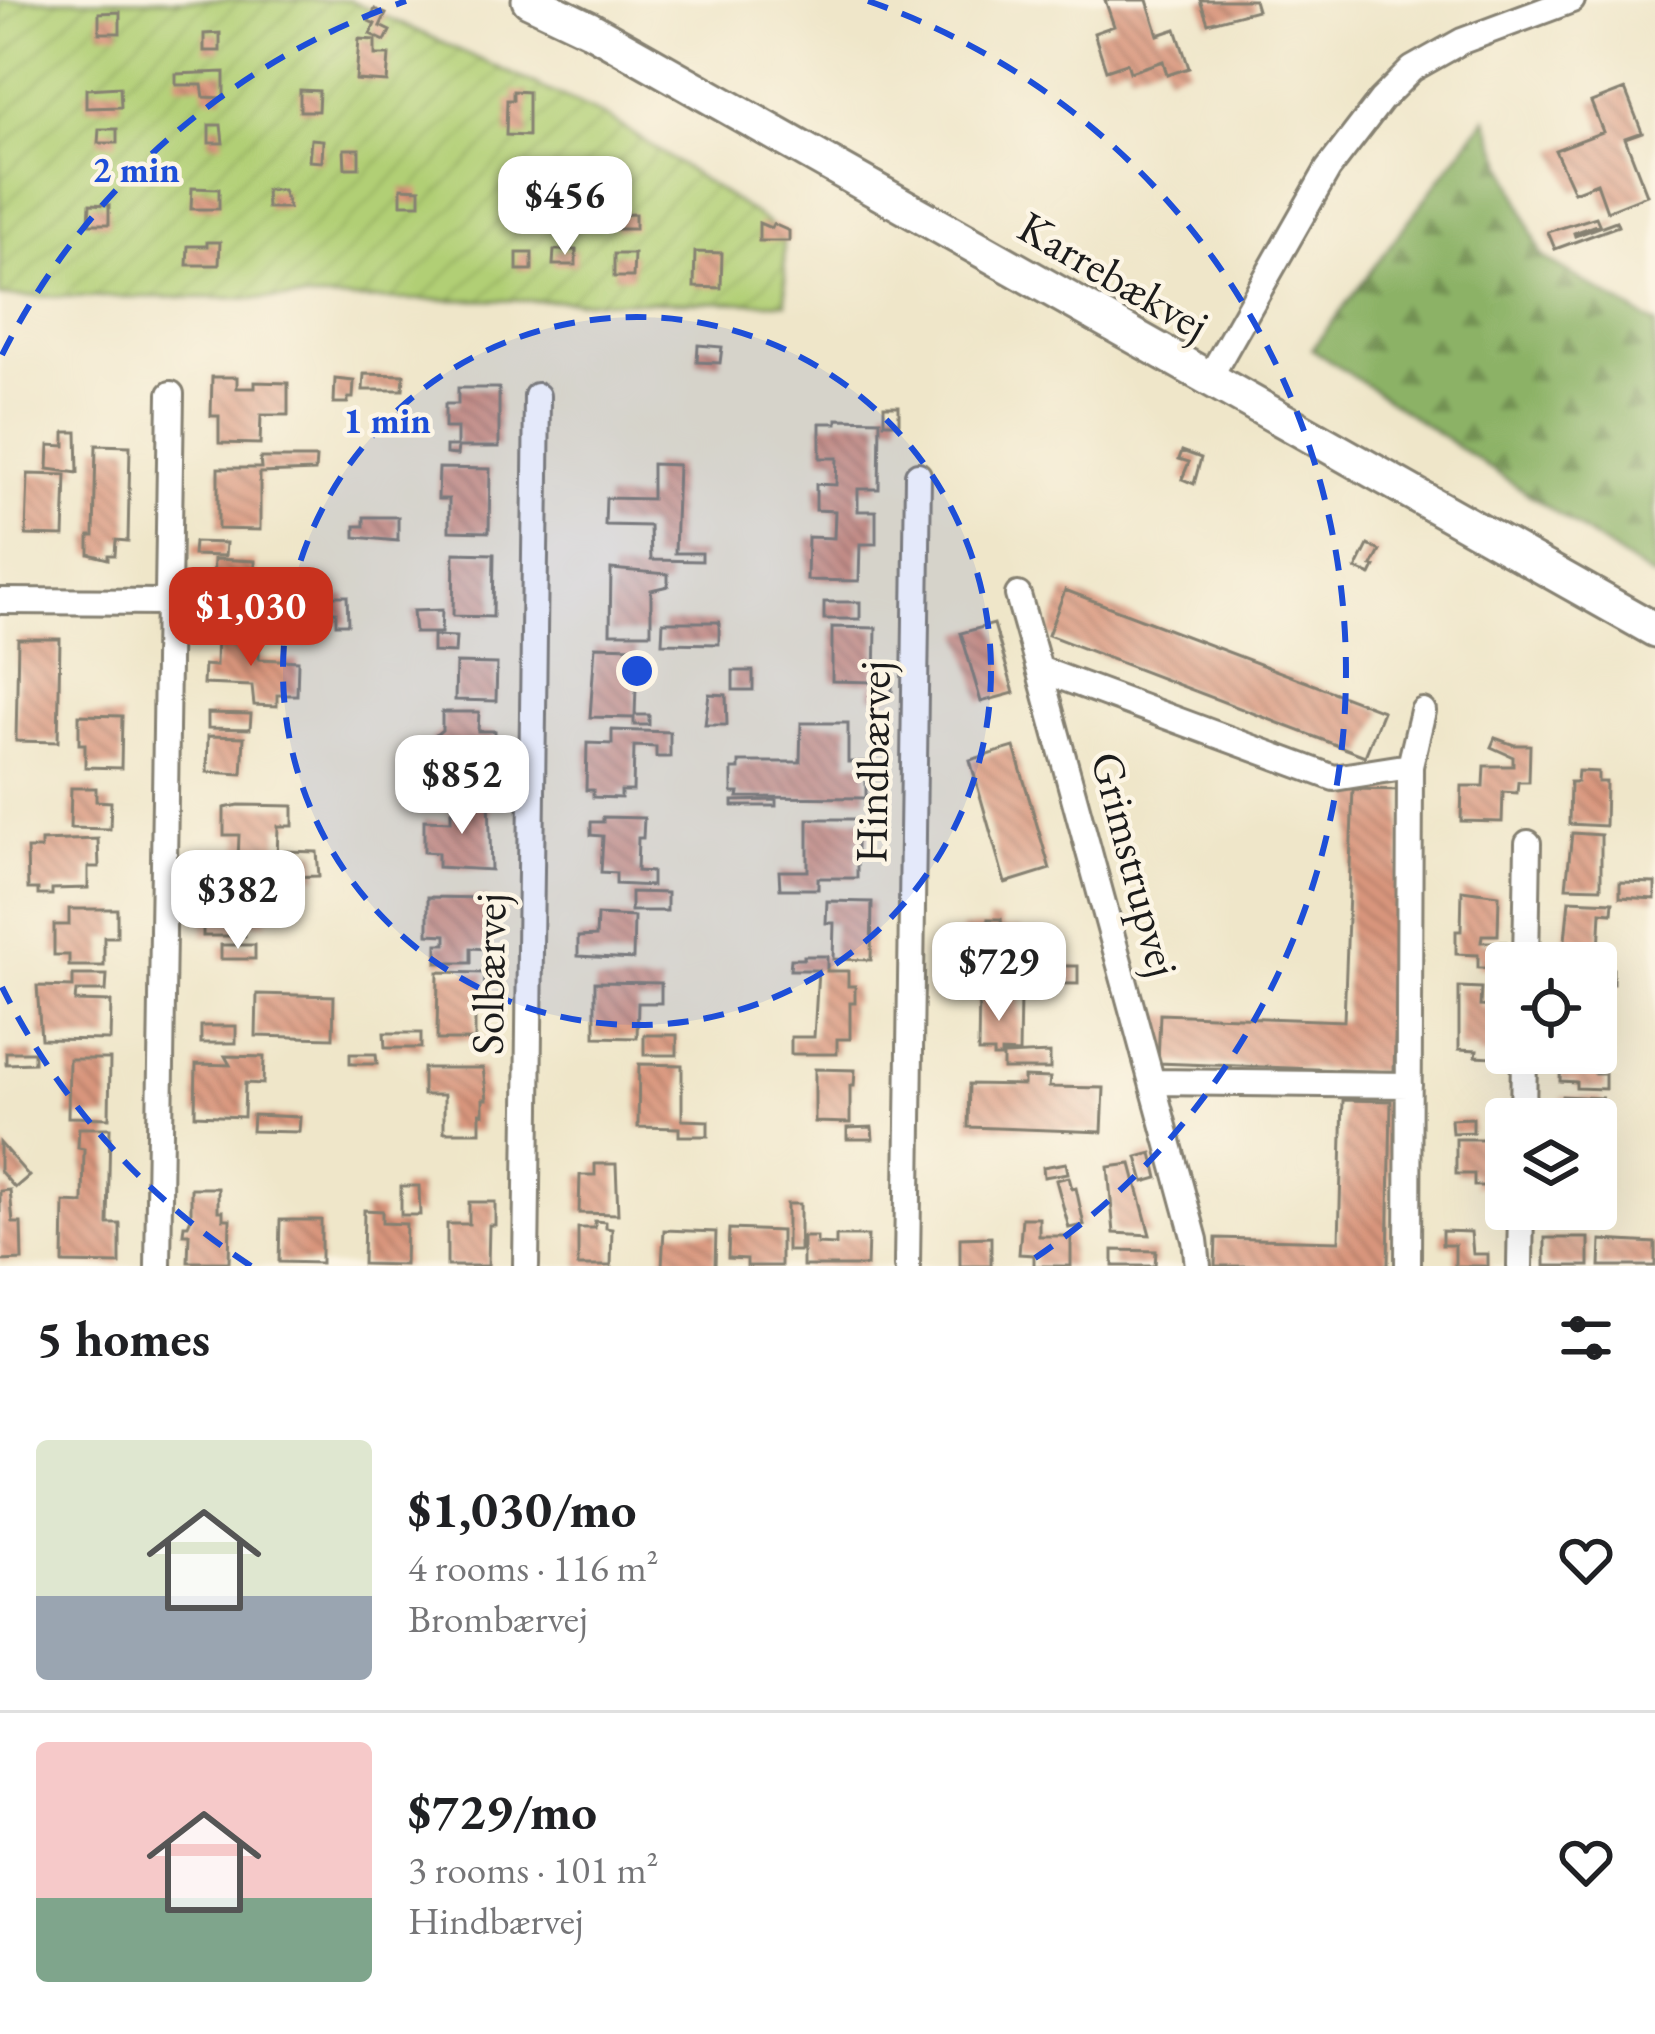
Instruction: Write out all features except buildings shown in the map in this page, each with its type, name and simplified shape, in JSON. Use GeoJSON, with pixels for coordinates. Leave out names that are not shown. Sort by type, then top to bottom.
{"type":"FeatureCollection","features":[{"type":"Feature","properties":{"kind":"street","name":"Karrebækvej"},"geometry":{"type":"LineString","coordinates":[[529,0],[590,29],[1655,630]]}},
{"type":"Feature","properties":{"kind":"street"},"geometry":{"type":"LineString","coordinates":[[1208,380],[1328,169],[1381,100],[1412,69],[1462,40],[1572,0]]}},
{"type":"Feature","properties":{"kind":"street"},"geometry":{"type":"LineString","coordinates":[[158,1266],[171,394]]}},
{"type":"Feature","properties":{"kind":"street","name":"Solbærvej"},"geometry":{"type":"LineString","coordinates":[[526,1266],[537,396]]}},
{"type":"Feature","properties":{"kind":"street","name":"Hindbærvej"},"geometry":{"type":"LineString","coordinates":[[907,1266],[918,475]]}},
{"type":"Feature","properties":{"kind":"street","name":"Grimstrupvej"},"geometry":{"type":"LineString","coordinates":[[1018,595],[1195,1240],[1198,1266]]}},
{"type":"Feature","properties":{"kind":"street"},"geometry":{"type":"LineString","coordinates":[[0,601],[167,602]]}},
{"type":"Feature","properties":{"kind":"street","name":"Grimstrupvej"},"geometry":{"type":"LineString","coordinates":[[1039,669],[1334,778],[1410,766]]}},
{"type":"Feature","properties":{"kind":"street"},"geometry":{"type":"LineString","coordinates":[[1408,1266],[1410,766],[1423,711]]}},
{"type":"Feature","properties":{"kind":"street"},"geometry":{"type":"LineString","coordinates":[[1526,942],[1528,843]]}},
{"type":"Feature","properties":{"kind":"street"},"geometry":{"type":"LineString","coordinates":[[1152,1082],[1408,1084]]}},
{"type":"Feature","properties":{"kind":"street"},"geometry":{"type":"LineString","coordinates":[[1520,1266],[1521,1230]]}},
{"type":"Feature","properties":{"kind":"green space"},"geometry":{"type":"Polygon","coordinates":[[[0,0],[349,0],[609,118],[783,233],[786,303],[0,296],[0,0]]]}},
{"type":"Feature","properties":{"kind":"green space"},"geometry":{"type":"Polygon","coordinates":[[[1486,118],[1542,257],[1655,324],[1655,579],[1312,349],[1486,118]]]}}]}
